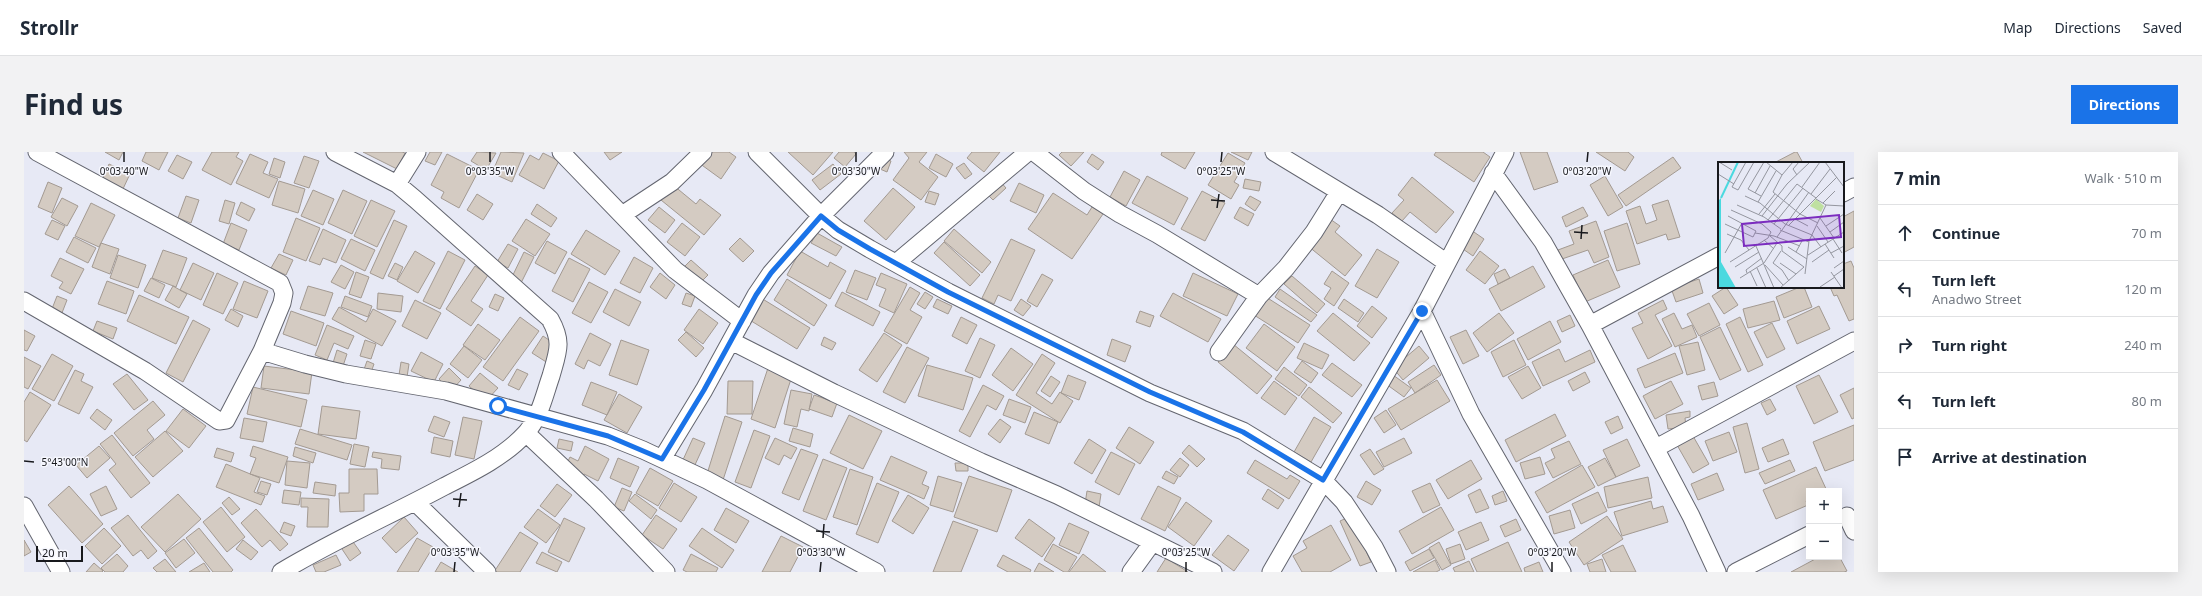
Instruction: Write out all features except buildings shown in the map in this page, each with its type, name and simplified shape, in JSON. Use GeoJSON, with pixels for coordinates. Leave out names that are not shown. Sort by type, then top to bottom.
{"type":"FeatureCollection","features":[{"type":"Feature","properties":{"kind":"street"},"geometry":{"type":"LineString","coordinates":[[24,156],[27,152]]}},
{"type":"Feature","properties":{"kind":"street"},"geometry":{"type":"LineString","coordinates":[[24,301],[145,372],[219,421],[226,420],[262,351],[282,303],[284,293],[280,283],[37,152]]}},
{"type":"Feature","properties":{"kind":"street"},"geometry":{"type":"LineString","coordinates":[[281,572],[315,552],[415,502],[484,465],[507,450],[526,433],[537,417],[560,348],[558,333],[550,319],[397,184],[335,152]]}},
{"type":"Feature","properties":{"kind":"street"},"geometry":{"type":"LineString","coordinates":[[397,184],[417,152]]}},
{"type":"Feature","properties":{"kind":"street"},"geometry":{"type":"LineString","coordinates":[[561,152],[675,270],[742,321]]}},
{"type":"Feature","properties":{"kind":"street"},"geometry":{"type":"LineString","coordinates":[[622,215],[672,182],[703,152]]}},
{"type":"Feature","properties":{"kind":"street"},"geometry":{"type":"LineString","coordinates":[[757,152],[821,216],[838,230],[948,292],[1150,392],[1243,432],[1323,480],[1344,502],[1374,547],[1387,572]]}},
{"type":"Feature","properties":{"kind":"street"},"geometry":{"type":"LineString","coordinates":[[662,459],[771,273],[821,216],[885,152]]}},
{"type":"Feature","properties":{"kind":"street"},"geometry":{"type":"LineString","coordinates":[[896,263],[1028,152]]}},
{"type":"Feature","properties":{"kind":"street"},"geometry":{"type":"LineString","coordinates":[[1034,152],[1084,191],[1120,214],[1157,234],[1259,296]]}},
{"type":"Feature","properties":{"kind":"street"},"geometry":{"type":"LineString","coordinates":[[1274,152],[1378,215],[1447,262]]}},
{"type":"Feature","properties":{"kind":"street"},"geometry":{"type":"LineString","coordinates":[[1271,572],[1422,311],[1502,153]]}},
{"type":"Feature","properties":{"kind":"street"},"geometry":{"type":"LineString","coordinates":[[1493,173],[1543,242],[1590,325],[1691,516],[1717,572]]}},
{"type":"Feature","properties":{"kind":"street"},"geometry":{"type":"LineString","coordinates":[[1844,192],[1854,187]]}},
{"type":"Feature","properties":{"kind":"street"},"geometry":{"type":"LineString","coordinates":[[1219,352],[1259,296],[1286,268],[1314,232],[1339,192]]}},
{"type":"Feature","properties":{"kind":"street"},"geometry":{"type":"LineString","coordinates":[[1590,325],[1718,257]]}},
{"type":"Feature","properties":{"kind":"street"},"geometry":{"type":"LineString","coordinates":[[1422,311],[1471,414],[1562,572]]}},
{"type":"Feature","properties":{"kind":"street"},"geometry":{"type":"LineString","coordinates":[[731,341],[834,393],[981,462],[1057,495],[1152,543],[1214,572]]}},
{"type":"Feature","properties":{"kind":"street"},"geometry":{"type":"LineString","coordinates":[[1656,448],[1854,341]]}},
{"type":"Feature","properties":{"kind":"street"},"geometry":{"type":"LineString","coordinates":[[262,351],[340,372],[446,391],[608,436],[707,480],[856,563],[876,572]]}},
{"type":"Feature","properties":{"kind":"street"},"geometry":{"type":"LineString","coordinates":[[526,433],[601,504],[661,570]]}},
{"type":"Feature","properties":{"kind":"street"},"geometry":{"type":"LineString","coordinates":[[415,502],[487,572]]}},
{"type":"Feature","properties":{"kind":"street"},"geometry":{"type":"LineString","coordinates":[[24,506],[61,572]]}},
{"type":"Feature","properties":{"kind":"street"},"geometry":{"type":"LineString","coordinates":[[1847,516],[1854,531]]}},
{"type":"Feature","properties":{"kind":"street"},"geometry":{"type":"LineString","coordinates":[[1736,572],[1806,537]]}},
{"type":"Feature","properties":{"kind":"street"},"geometry":{"type":"LineString","coordinates":[[1131,572],[1152,543]]}},
{"type":"Feature","properties":{"kind":"route"},"geometry":{"type":"LineString","coordinates":[[498,406],[608,436],[662,459],[704,390],[756,295],[771,273],[821,216],[838,230],[948,292],[1034,333],[1150,392],[1243,432],[1267,445],[1323,480],[1422,311]]}}]}
